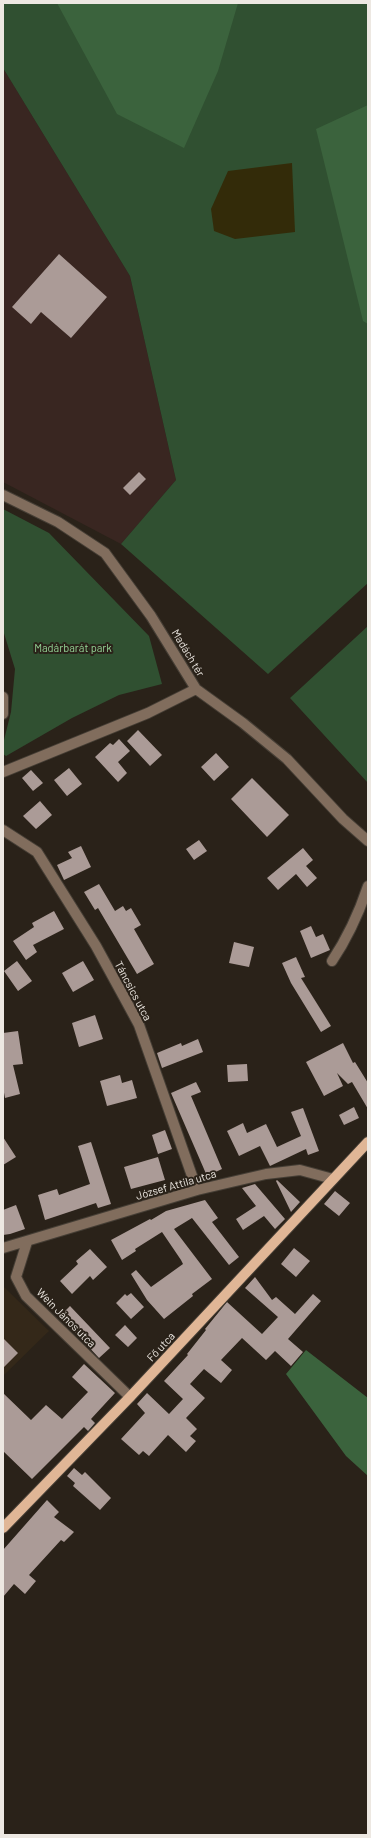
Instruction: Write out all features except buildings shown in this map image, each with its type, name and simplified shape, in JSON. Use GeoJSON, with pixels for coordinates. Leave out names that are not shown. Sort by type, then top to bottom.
{"type":"FeatureCollection","features":[{"type":"Feature","properties":{"kind":"main road","name":"Fő utca"},"geometry":{"type":"LineString","coordinates":[[3,1528],[130,1397],[368,1142]]}},
{"type":"Feature","properties":{"kind":"street","name":"Madách tér"},"geometry":{"type":"LineString","coordinates":[[3,495],[58,522],[105,553],[151,616],[196,689],[148,713],[3,772]]}},
{"type":"Feature","properties":{"kind":"street"},"geometry":{"type":"LineString","coordinates":[[196,689],[243,723],[287,759],[343,819],[368,841]]}},
{"type":"Feature","properties":{"kind":"street"},"geometry":{"type":"LineString","coordinates":[[3,697],[3,714]]}},
{"type":"Feature","properties":{"kind":"street","name":"Táncsics utca"},"geometry":{"type":"LineString","coordinates":[[3,830],[37,852],[96,946],[125,999],[138,1025],[197,1190]]}},
{"type":"Feature","properties":{"kind":"street"},"geometry":{"type":"LineString","coordinates":[[332,961],[347,938],[362,906],[368,886]]}},
{"type":"Feature","properties":{"kind":"street","name":"József Attila utca"},"geometry":{"type":"LineString","coordinates":[[3,1248],[197,1190],[266,1174],[300,1170],[333,1179]]}},
{"type":"Feature","properties":{"kind":"street","name":"Wein János utca"},"geometry":{"type":"LineString","coordinates":[[27,1242],[16,1277],[26,1296],[130,1397]]}},
{"type":"Feature","properties":{"kind":"shaded area"},"geometry":{"type":"Polygon","coordinates":[[[3,68],[130,276],[176,480],[121,544],[3,482],[3,68]]]}},
{"type":"Feature","properties":{"kind":"shaded area"},"geometry":{"type":"Polygon","coordinates":[[[3,1286],[49,1331],[3,1376],[3,1286]]]}},
{"type":"Feature","properties":{"kind":"green space"},"geometry":{"type":"Polygon","coordinates":[[[3,3],[368,3],[368,583],[268,674],[121,544],[176,480],[130,276],[3,68],[3,3]]]}},
{"type":"Feature","properties":{"kind":"green space"},"geometry":{"type":"Polygon","coordinates":[[[57,3],[238,3],[218,71],[184,148],[117,114],[57,3]]]}},
{"type":"Feature","properties":{"kind":"green space"},"geometry":{"type":"Polygon","coordinates":[[[368,105],[368,324],[363,321],[316,129],[368,105]]]}},
{"type":"Feature","properties":{"kind":"green space","name":"Madárbarát park"},"geometry":{"type":"Polygon","coordinates":[[[3,509],[49,533],[149,636],[162,684],[119,695],[72,718],[6,756],[3,754],[3,744],[11,712],[15,669],[3,630],[3,509]]]}},
{"type":"Feature","properties":{"kind":"green space"},"geometry":{"type":"Polygon","coordinates":[[[368,626],[368,783],[290,698],[368,626]]]}},
{"type":"Feature","properties":{"kind":"green space"},"geometry":{"type":"Polygon","coordinates":[[[306,1350],[368,1398],[368,1476],[346,1456],[286,1374],[306,1350]]]}},
{"type":"Feature","properties":{"kind":"sand"},"geometry":{"type":"Polygon","coordinates":[[[292,163],[295,232],[235,239],[214,231],[211,209],[228,171],[292,163]]]}}]}
